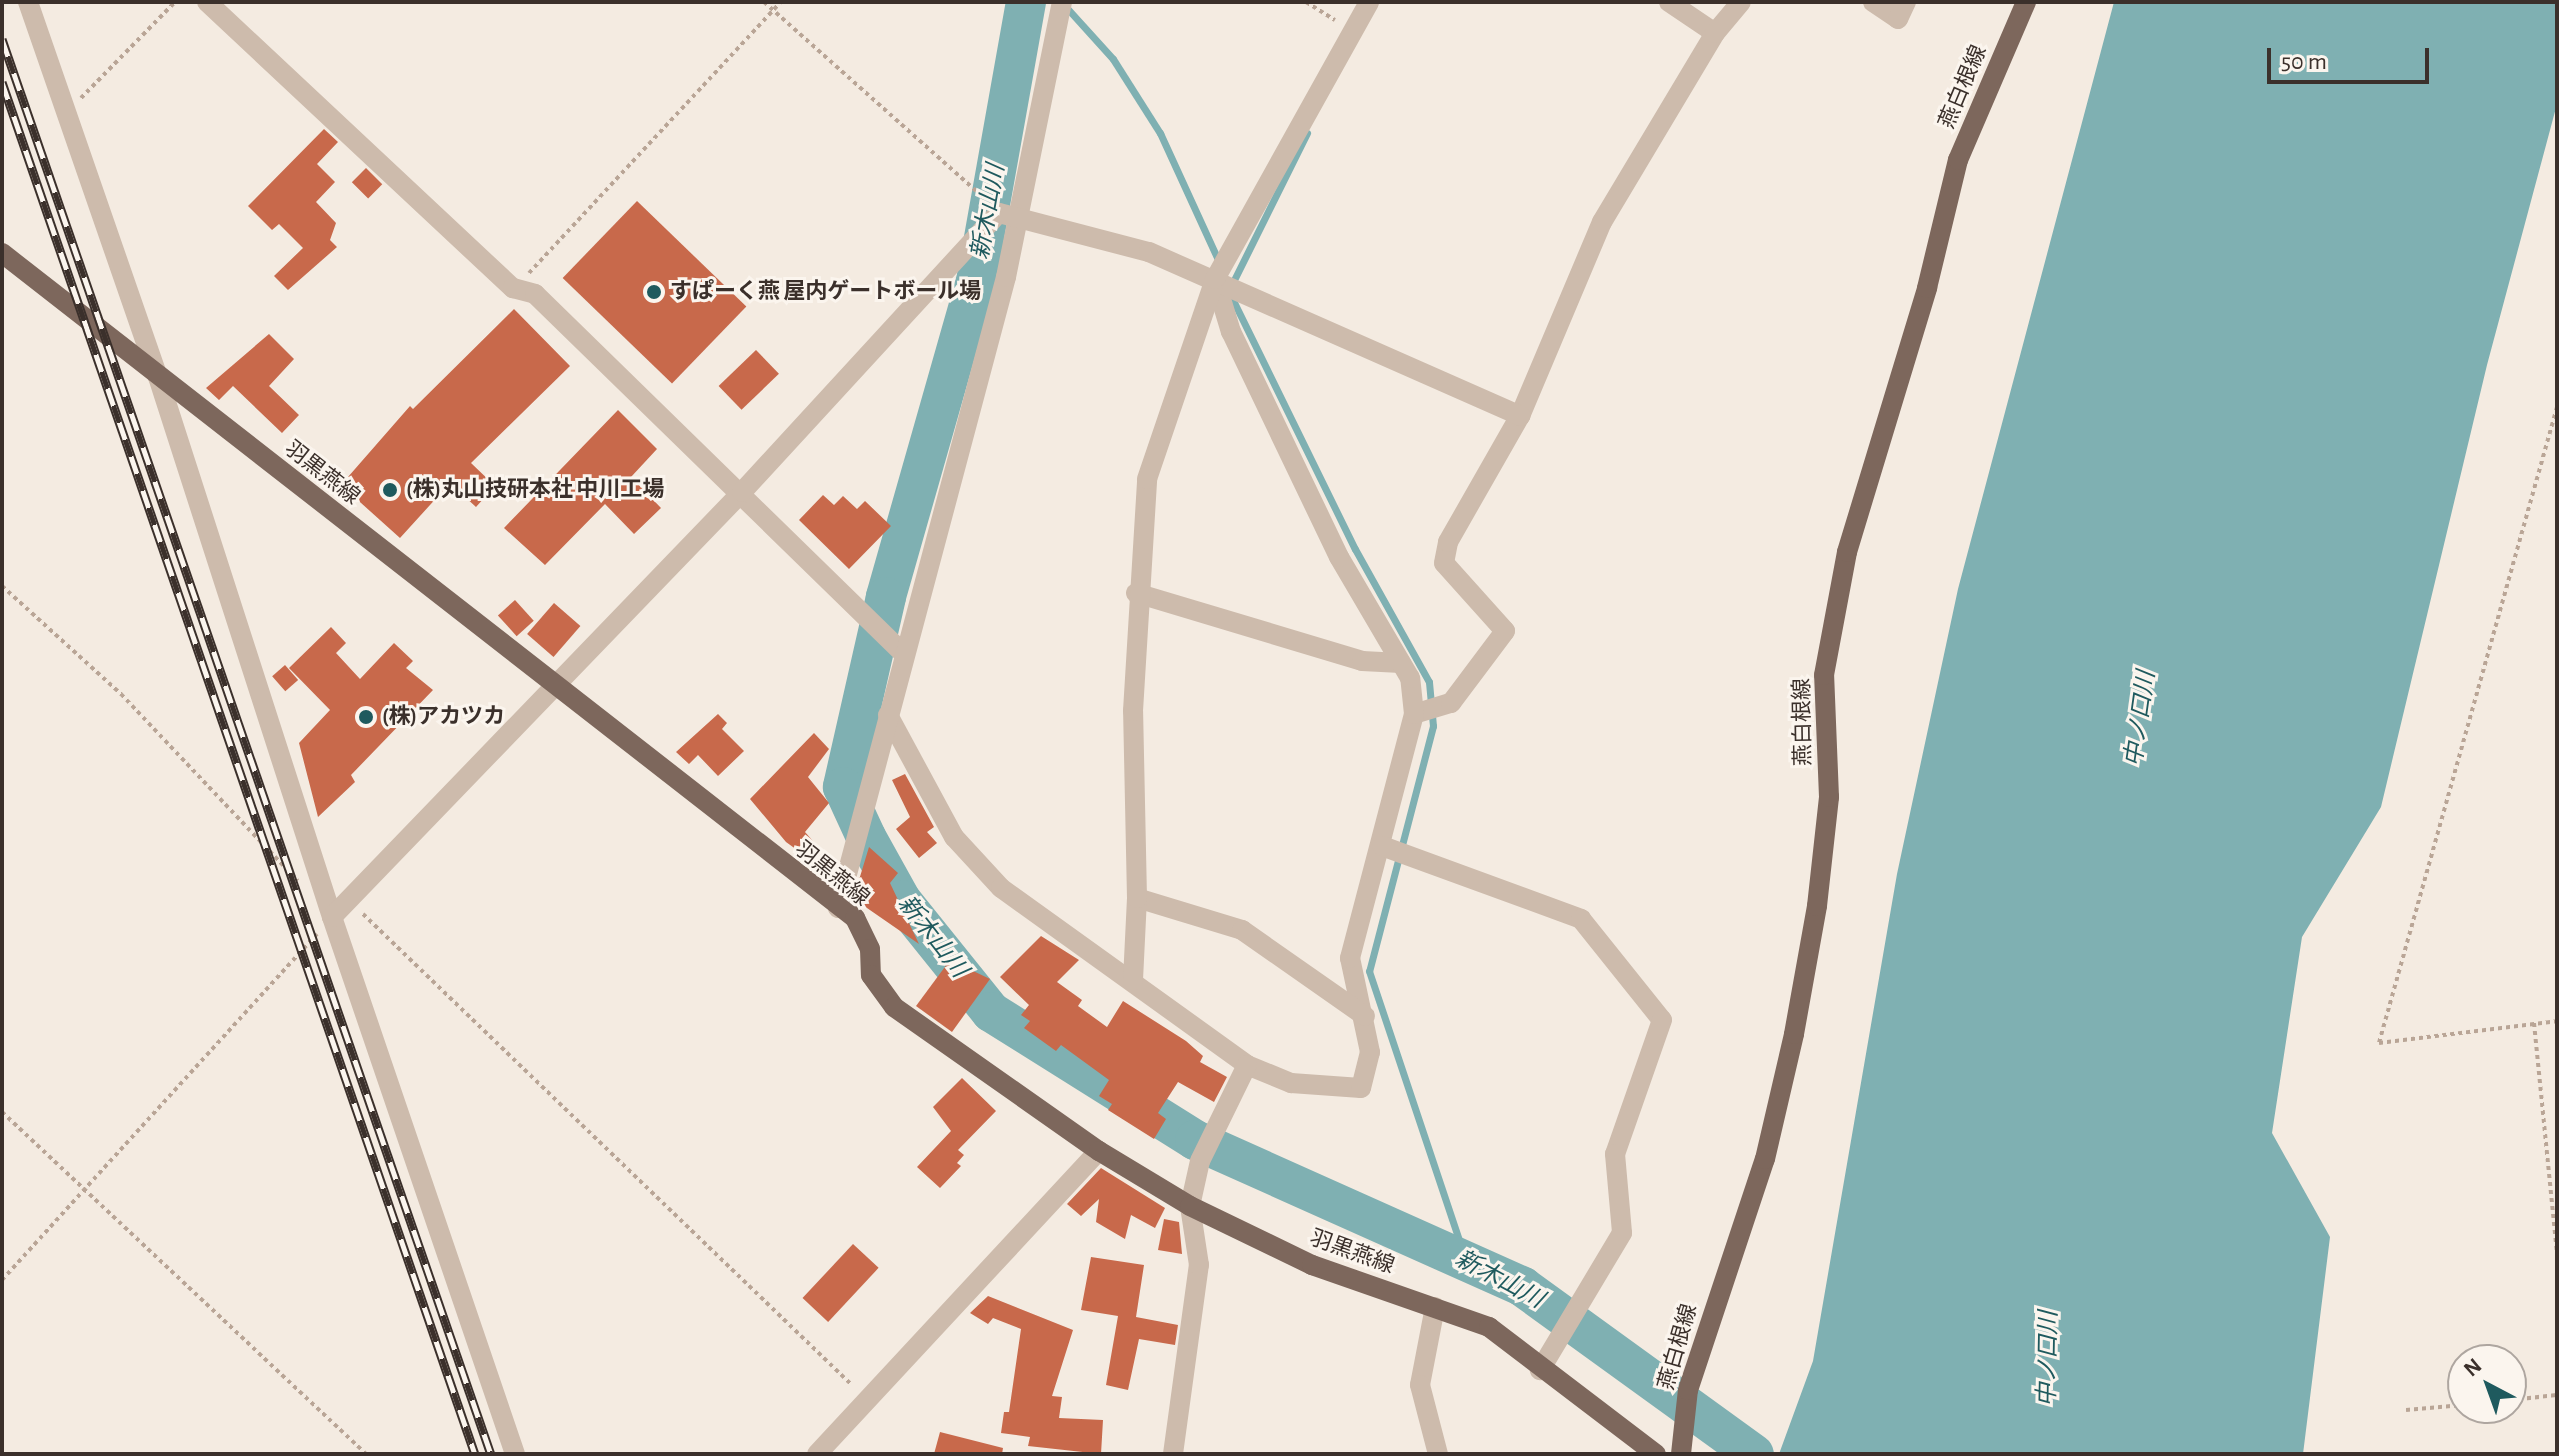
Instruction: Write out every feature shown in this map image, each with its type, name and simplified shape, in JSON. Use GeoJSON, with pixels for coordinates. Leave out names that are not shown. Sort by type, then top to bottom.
{"type":"FeatureCollection","features":[{"type":"Feature","properties":{"kind":"main road","name":"燕白根線"},"geometry":{"type":"LineString","coordinates":[[1681,1454],[1688,1390],[1765,1159],[1794,1034],[1817,906],[1829,797],[1824,675],[1847,552],[1927,288],[1958,160],[2026,2]]}},
{"type":"Feature","properties":{"kind":"main road","name":"羽黒燕線"},"geometry":{"type":"LineString","coordinates":[[2,253],[838,908],[855,918],[870,949],[871,975],[882,997],[1099,1151],[1190,1206],[1312,1265],[1489,1327],[1540,1370],[1656,1454]]}},
{"type":"Feature","properties":{"kind":"street"},"geometry":{"type":"LineString","coordinates":[[28,2],[158,377],[332,917],[515,1454]]}},
{"type":"Feature","properties":{"kind":"street"},"geometry":{"type":"LineString","coordinates":[[207,2],[528,292],[742,492],[904,654]]}},
{"type":"Feature","properties":{"kind":"street"},"geometry":{"type":"LineString","coordinates":[[838,908],[904,654],[1062,2]]}},
{"type":"Feature","properties":{"kind":"street"},"geometry":{"type":"LineString","coordinates":[[1133,980],[1137,898],[1133,711],[1136,593],[1147,479],[1215,279],[1369,2]]}},
{"type":"Feature","properties":{"kind":"street"},"geometry":{"type":"LineString","coordinates":[[1669,2],[1715,33]]}},
{"type":"Feature","properties":{"kind":"street"},"geometry":{"type":"LineString","coordinates":[[1414,714],[1451,703],[1505,631],[1444,563],[1448,542],[1520,416],[1602,222],[1715,33],[1741,2]]}},
{"type":"Feature","properties":{"kind":"street"},"geometry":{"type":"LineString","coordinates":[[1873,2],[1898,19],[1906,2]]}},
{"type":"Feature","properties":{"kind":"street"},"geometry":{"type":"LineString","coordinates":[[1009,214],[1149,252],[1520,416]]}},
{"type":"Feature","properties":{"kind":"street"},"geometry":{"type":"LineString","coordinates":[[332,917],[1009,214]]}},
{"type":"Feature","properties":{"kind":"street"},"geometry":{"type":"LineString","coordinates":[[888,715],[954,837],[1001,888],[1133,980],[1247,1065],[1291,1083],[1361,1088],[1370,1052],[1365,1016],[1350,958],[1382,846],[1414,714],[1410,678],[1339,557],[1231,332],[1215,279]]}},
{"type":"Feature","properties":{"kind":"street"},"geometry":{"type":"LineString","coordinates":[[1136,593],[1362,661],[1401,663]]}},
{"type":"Feature","properties":{"kind":"street"},"geometry":{"type":"LineString","coordinates":[[1382,846],[1581,919],[1662,1020],[1615,1154],[1622,1233],[1540,1370]]}},
{"type":"Feature","properties":{"kind":"street"},"geometry":{"type":"LineString","coordinates":[[1137,898],[1242,930],[1365,1016]]}},
{"type":"Feature","properties":{"kind":"street"},"geometry":{"type":"LineString","coordinates":[[1173,1454],[1199,1265],[1190,1206],[1200,1161],[1247,1065]]}},
{"type":"Feature","properties":{"kind":"street"},"geometry":{"type":"LineString","coordinates":[[817,1454],[1099,1151]]}},
{"type":"Feature","properties":{"kind":"street"},"geometry":{"type":"LineString","coordinates":[[1435,1307],[1420,1385],[1438,1454]]}},
{"type":"Feature","properties":{"kind":"path"},"geometry":{"type":"LineString","coordinates":[[65,114],[175,2]]}},
{"type":"Feature","properties":{"kind":"path"},"geometry":{"type":"LineString","coordinates":[[764,2],[1009,214]]}},
{"type":"Feature","properties":{"kind":"path"},"geometry":{"type":"LineString","coordinates":[[528,292],[528,274],[781,2]]}},
{"type":"Feature","properties":{"kind":"path"},"geometry":{"type":"LineString","coordinates":[[1306,2],[1351,30]]}},
{"type":"Feature","properties":{"kind":"path"},"geometry":{"type":"LineString","coordinates":[[2557,407],[2379,1043],[2557,1021]]}},
{"type":"Feature","properties":{"kind":"path"},"geometry":{"type":"LineString","coordinates":[[2,586],[121,694],[301,884]]}},
{"type":"Feature","properties":{"kind":"path"},"geometry":{"type":"LineString","coordinates":[[350,901],[867,1399]]}},
{"type":"Feature","properties":{"kind":"path"},"geometry":{"type":"LineString","coordinates":[[2,1280],[332,917]]}},
{"type":"Feature","properties":{"kind":"path"},"geometry":{"type":"LineString","coordinates":[[2534,1023],[2557,1252]]}},
{"type":"Feature","properties":{"kind":"path"},"geometry":{"type":"LineString","coordinates":[[2,1112],[366,1454]]}},
{"type":"Feature","properties":{"kind":"path"},"geometry":{"type":"LineString","coordinates":[[2527,1398],[2557,1395]]}},
{"type":"Feature","properties":{"kind":"path"},"geometry":{"type":"LineString","coordinates":[[2406,1410],[2447,1406]]}},
{"type":"Feature","properties":{"kind":"water","name":"中ノ口川"},"geometry":{"type":"Polygon","coordinates":[[[2114,2],[2557,2],[2557,104],[2487,365],[2381,807],[2302,937],[2272,1133],[2330,1237],[2303,1454],[1779,1454],[1813,1361],[1897,874],[1958,589],[2114,2]]]}},
{"type":"Feature","properties":{"kind":"building"},"geometry":{"type":"Polygon","coordinates":[[[324,129],[338,142],[317,164],[335,182],[316,202],[336,223],[330,240],[337,247],[288,290],[274,276],[303,248],[279,224],[272,230],[248,206],[324,129]]]}},
{"type":"Feature","properties":{"kind":"building"},"geometry":{"type":"Polygon","coordinates":[[[366,168],[382,184],[368,198],[352,182],[366,168]]]}},
{"type":"Feature","properties":{"kind":"building","name":"すぱーく燕 屋内ゲートボール場"},"geometry":{"type":"Polygon","coordinates":[[[637,201],[746,307],[672,384],[563,278],[637,201]]]}},
{"type":"Feature","properties":{"kind":"building"},"geometry":{"type":"Polygon","coordinates":[[[514,309],[570,366],[471,463],[495,486],[476,507],[450,483],[400,538],[341,485],[410,406],[413,409],[514,309]]]}},
{"type":"Feature","properties":{"kind":"building"},"geometry":{"type":"Polygon","coordinates":[[[269,334],[294,359],[269,386],[299,415],[282,433],[233,386],[219,400],[206,388],[269,334]]]}},
{"type":"Feature","properties":{"kind":"building"},"geometry":{"type":"Polygon","coordinates":[[[756,350],[779,374],[742,410],[719,386],[756,350]]]}},
{"type":"Feature","properties":{"kind":"building"},"geometry":{"type":"Polygon","coordinates":[[[618,410],[657,449],[631,477],[661,508],[634,534],[605,504],[545,565],[504,528],[618,410]]]}},
{"type":"Feature","properties":{"kind":"building"},"geometry":{"type":"Polygon","coordinates":[[[823,495],[834,505],[843,496],[857,509],[865,501],[891,526],[849,569],[799,520],[823,495]]]}},
{"type":"Feature","properties":{"kind":"building"},"geometry":{"type":"Polygon","coordinates":[[[515,600],[534,621],[517,636],[498,615],[515,600]]]}},
{"type":"Feature","properties":{"kind":"building"},"geometry":{"type":"Polygon","coordinates":[[[554,603],[580,626],[554,657],[527,634],[554,603]]]}},
{"type":"Feature","properties":{"kind":"building","name":"(株)アカツカ"},"geometry":{"type":"Polygon","coordinates":[[[331,627],[346,643],[336,653],[360,679],[394,643],[413,661],[406,668],[433,690],[351,775],[355,782],[318,817],[299,743],[330,710],[289,668],[331,627]]]}},
{"type":"Feature","properties":{"kind":"building"},"geometry":{"type":"Polygon","coordinates":[[[285,665],[298,680],[285,691],[272,676],[285,665]]]}},
{"type":"Feature","properties":{"kind":"building"},"geometry":{"type":"Polygon","coordinates":[[[718,714],[727,723],[722,729],[744,751],[718,776],[698,755],[689,764],[676,752],[718,714]]]}},
{"type":"Feature","properties":{"kind":"building"},"geometry":{"type":"Polygon","coordinates":[[[814,733],[829,749],[808,777],[829,803],[805,832],[836,867],[833,876],[786,842],[750,799],[814,733]]]}},
{"type":"Feature","properties":{"kind":"building"},"geometry":{"type":"Polygon","coordinates":[[[905,774],[934,827],[927,832],[937,843],[919,858],[896,829],[910,817],[892,780],[905,774]]]}},
{"type":"Feature","properties":{"kind":"building"},"geometry":{"type":"Polygon","coordinates":[[[869,847],[898,873],[890,883],[919,944],[854,899],[863,883],[859,880],[869,847]]]}},
{"type":"Feature","properties":{"kind":"building"},"geometry":{"type":"Polygon","coordinates":[[[1041,936],[1079,960],[1057,982],[1082,1000],[1078,1006],[1107,1027],[1123,1001],[1186,1041],[1203,1056],[1200,1062],[1227,1077],[1214,1102],[1178,1082],[1158,1113],[1166,1119],[1154,1139],[1108,1110],[1112,1104],[1099,1096],[1109,1080],[1061,1045],[1056,1051],[1024,1028],[1030,1021],[1021,1015],[1029,1005],[1000,977],[1041,936]]]}},
{"type":"Feature","properties":{"kind":"building"},"geometry":{"type":"Polygon","coordinates":[[[950,960],[990,979],[952,1032],[916,1006],[950,960]]]}},
{"type":"Feature","properties":{"kind":"building"},"geometry":{"type":"Polygon","coordinates":[[[962,1078],[996,1111],[958,1150],[964,1155],[957,1163],[961,1166],[940,1188],[917,1167],[951,1131],[933,1107],[962,1078]]]}},
{"type":"Feature","properties":{"kind":"building"},"geometry":{"type":"Polygon","coordinates":[[[1101,1168],[1165,1208],[1155,1228],[1131,1215],[1125,1239],[1096,1222],[1099,1199],[1081,1216],[1067,1204],[1101,1168]]]}},
{"type":"Feature","properties":{"kind":"building"},"geometry":{"type":"Polygon","coordinates":[[[1164,1219],[1179,1222],[1182,1254],[1158,1250],[1164,1219]]]}},
{"type":"Feature","properties":{"kind":"building"},"geometry":{"type":"Polygon","coordinates":[[[853,1244],[879,1268],[828,1322],[803,1298],[853,1244]]]}},
{"type":"Feature","properties":{"kind":"building"},"geometry":{"type":"Polygon","coordinates":[[[1091,1257],[1144,1265],[1136,1317],[1178,1325],[1175,1345],[1139,1339],[1128,1390],[1106,1385],[1118,1316],[1081,1310],[1091,1257]]]}},
{"type":"Feature","properties":{"kind":"building"},"geometry":{"type":"Polygon","coordinates":[[[988,1296],[1073,1330],[1052,1396],[1062,1397],[1059,1418],[1103,1420],[1101,1454],[1028,1446],[1030,1437],[1001,1433],[1004,1412],[1009,1412],[1021,1329],[993,1318],[988,1324],[970,1313],[988,1296]]]}},
{"type":"Feature","properties":{"kind":"building"},"geometry":{"type":"Polygon","coordinates":[[[940,1432],[1003,1448],[1002,1454],[934,1454],[940,1432]]]}},
{"type":"Feature","properties":{"kind":"waterway","name":"新木山川"},"geometry":{"type":"LineString","coordinates":[[1026,2],[977,277],[886,597],[843,787],[866,837],[901,900],[991,1012],[1195,1140],[1523,1287],[1754,1454]]}},
{"type":"Feature","properties":{"kind":"waterway"},"geometry":{"type":"LineString","coordinates":[[1066,7],[1113,59],[1160,133],[1219,262]]}},
{"type":"Feature","properties":{"kind":"waterway"},"geometry":{"type":"LineString","coordinates":[[1231,286],[1307,133]]}},
{"type":"Feature","properties":{"kind":"waterway"},"geometry":{"type":"LineString","coordinates":[[1229,292],[1355,549],[1429,682],[1433,726],[1369,971],[1465,1258]]}},
{"type":"Feature","properties":{"kind":"railway"},"geometry":{"type":"LineString","coordinates":[[2,39],[491,1454]]}},
{"type":"Feature","properties":{"kind":"railway"},"geometry":{"type":"LineString","coordinates":[[2,82],[475,1454]]}},
{"type":"Feature","properties":{"kind":"place","name":"すぱーく燕 屋内ゲートボール場"},"geometry":{"type":"Point","coordinates":[654,292]}},
{"type":"Feature","properties":{"kind":"place","name":"(株)丸山技研本社 中川工場"},"geometry":{"type":"Point","coordinates":[390,490]}},
{"type":"Feature","properties":{"kind":"place","name":"(株)アカツカ"},"geometry":{"type":"Point","coordinates":[366,717]}}]}
